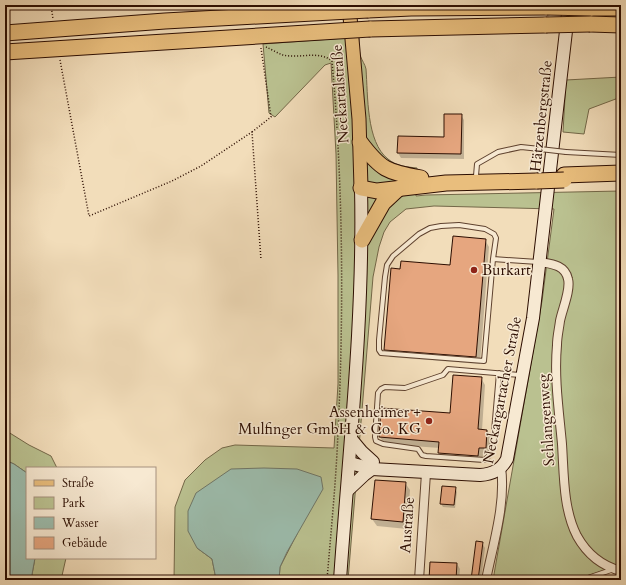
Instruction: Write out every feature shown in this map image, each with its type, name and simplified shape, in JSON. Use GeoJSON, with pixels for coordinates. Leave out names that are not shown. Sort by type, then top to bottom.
{"type":"FeatureCollection","features":[{"type":"Feature","properties":{"kind":"highway"},"geometry":{"type":"LineString","coordinates":[[5,32],[165,21],[411,8],[621,8]]}},
{"type":"Feature","properties":{"kind":"highway"},"geometry":{"type":"LineString","coordinates":[[5,52],[370,29],[590,24],[621,25]]}},
{"type":"Feature","properties":{"kind":"highway"},"geometry":{"type":"LineString","coordinates":[[360,142],[372,159],[386,169],[399,174],[421,178]]}},
{"type":"Feature","properties":{"kind":"highway"},"geometry":{"type":"LineString","coordinates":[[361,185],[377,190],[446,183],[621,173]]}},
{"type":"Feature","properties":{"kind":"highway"},"geometry":{"type":"LineString","coordinates":[[361,185],[421,178],[476,176],[537,178]]}},
{"type":"Feature","properties":{"kind":"highway"},"geometry":{"type":"LineString","coordinates":[[564,177],[621,178]]}},
{"type":"Feature","properties":{"kind":"highway"},"geometry":{"type":"LineString","coordinates":[[362,240],[383,203],[398,189]]}},
{"type":"Feature","properties":{"kind":"main road","name":"Neckartalstraße"},"geometry":{"type":"LineString","coordinates":[[349,5],[360,142],[361,185]]}},
{"type":"Feature","properties":{"kind":"street","name":"Hätzenbergstraße"},"geometry":{"type":"LineString","coordinates":[[544,230],[569,5]]}},
{"type":"Feature","properties":{"kind":"street"},"geometry":{"type":"LineString","coordinates":[[340,580],[359,334],[362,240],[361,185]]}},
{"type":"Feature","properties":{"kind":"street","name":"Neckargartacher Straße"},"geometry":{"type":"LineString","coordinates":[[486,580],[500,510],[503,480],[501,468],[510,450],[533,318],[544,230]]}},
{"type":"Feature","properties":{"kind":"street","name":"Schlangenweg"},"geometry":{"type":"LineString","coordinates":[[540,262],[559,266],[564,270],[569,281],[560,322],[556,362],[568,510],[574,530],[584,548],[594,558],[618,570]]}},
{"type":"Feature","properties":{"kind":"street"},"geometry":{"type":"LineString","coordinates":[[352,440],[373,466]]}},
{"type":"Feature","properties":{"kind":"street"},"geometry":{"type":"LineString","coordinates":[[350,461],[398,470],[426,473],[480,475],[495,472],[501,468]]}},
{"type":"Feature","properties":{"kind":"street"},"geometry":{"type":"LineString","coordinates":[[348,490],[373,466]]}},
{"type":"Feature","properties":{"kind":"street","name":"Austraße"},"geometry":{"type":"LineString","coordinates":[[419,580],[426,473]]}},
{"type":"Feature","properties":{"kind":"lane"},"geometry":{"type":"LineString","coordinates":[[476,176],[477,164],[498,152],[521,147],[566,152],[621,155]]}},
{"type":"Feature","properties":{"kind":"lane"},"geometry":{"type":"LineString","coordinates":[[441,226],[459,226],[485,229],[494,234],[496,238],[493,259],[484,361],[381,353],[379,350],[379,340],[387,265],[393,256],[405,245],[419,234],[430,228],[441,226]]}},
{"type":"Feature","properties":{"kind":"lane"},"geometry":{"type":"LineString","coordinates":[[493,259],[540,262]]}},
{"type":"Feature","properties":{"kind":"lane"},"geometry":{"type":"LineString","coordinates":[[499,373],[493,443],[490,454],[485,460],[426,456],[422,455],[418,448],[383,444],[376,441],[378,394],[381,389],[385,387],[405,388],[443,375],[448,368],[523,375]]}},
{"type":"Feature","properties":{"kind":"lane"},"geometry":{"type":"LineString","coordinates":[[582,580],[618,570]]}},
{"type":"Feature","properties":{"kind":"path"},"geometry":{"type":"LineString","coordinates":[[60,57],[89,216],[172,181],[201,166],[252,132],[271,117],[261,45]]}},
{"type":"Feature","properties":{"kind":"path"},"geometry":{"type":"LineString","coordinates":[[328,580],[338,435],[341,344],[339,155],[332,61]]}},
{"type":"Feature","properties":{"kind":"path"},"geometry":{"type":"LineString","coordinates":[[252,132],[261,260]]}},
{"type":"Feature","properties":{"kind":"green space"},"geometry":{"type":"Polygon","coordinates":[[[359,37],[360,55],[366,69],[368,104],[372,130],[381,151],[388,159],[402,166],[417,168],[416,196],[621,191],[621,567],[612,564],[606,570],[577,580],[493,580],[542,301],[554,209],[434,206],[406,209],[390,222],[384,232],[379,247],[373,277],[348,580],[279,580],[280,567],[297,534],[197,548],[212,559],[217,580],[174,580],[175,507],[185,480],[205,460],[222,448],[235,445],[334,448],[338,384],[338,275],[336,154],[331,63],[325,65],[275,117],[269,113],[263,44],[359,37]]]}},
{"type":"Feature","properties":{"kind":"green space"},"geometry":{"type":"Polygon","coordinates":[[[621,77],[621,97],[589,109],[584,134],[563,132],[566,80],[621,77]]]}},
{"type":"Feature","properties":{"kind":"green space"},"geometry":{"type":"Polygon","coordinates":[[[5,430],[29,445],[51,456],[56,467],[26,467],[26,472],[5,460],[5,430]]]}},
{"type":"Feature","properties":{"kind":"green space"},"geometry":{"type":"Polygon","coordinates":[[[35,559],[66,559],[61,580],[31,580],[35,559]]]}},
{"type":"Feature","properties":{"kind":"water"},"geometry":{"type":"Polygon","coordinates":[[[5,460],[26,472],[26,559],[35,559],[31,580],[5,580],[5,460]]]}},
{"type":"Feature","properties":{"kind":"water"},"geometry":{"type":"Polygon","coordinates":[[[231,469],[297,469],[321,477],[323,489],[287,552],[280,567],[279,580],[217,580],[212,559],[197,548],[188,531],[188,511],[196,493],[231,469]]]}},
{"type":"Feature","properties":{"kind":"building"},"geometry":{"type":"Polygon","coordinates":[[[444,114],[462,114],[461,154],[397,153],[398,136],[444,137],[444,114]]]}},
{"type":"Feature","properties":{"kind":"building"},"geometry":{"type":"Polygon","coordinates":[[[453,236],[486,239],[476,357],[384,350],[391,268],[400,269],[401,261],[450,265],[453,236]]]}},
{"type":"Feature","properties":{"kind":"building","name":"Assenheimer + Mulfinger GmbH & Co. KG"},"geometry":{"type":"Polygon","coordinates":[[[453,375],[482,377],[478,429],[487,430],[486,448],[479,448],[478,456],[438,453],[439,442],[379,437],[381,408],[450,413],[453,375]]]}},
{"type":"Feature","properties":{"kind":"building"},"geometry":{"type":"Polygon","coordinates":[[[375,480],[406,482],[403,522],[371,519],[375,480]]]}},
{"type":"Feature","properties":{"kind":"building"},"geometry":{"type":"Polygon","coordinates":[[[442,486],[456,487],[454,505],[440,504],[442,486]]]}},
{"type":"Feature","properties":{"kind":"building"},"geometry":{"type":"Polygon","coordinates":[[[476,541],[483,542],[478,580],[471,580],[476,541]]]}},
{"type":"Feature","properties":{"kind":"building"},"geometry":{"type":"Polygon","coordinates":[[[430,562],[457,563],[456,580],[429,580],[430,562]]]}},
{"type":"Feature","properties":{"kind":"place","name":"Burkart"},"geometry":{"type":"Point","coordinates":[474,270]}},
{"type":"Feature","properties":{"kind":"place","name":"Assenheimer + Mulfinger GmbH & Co. KG"},"geometry":{"type":"Point","coordinates":[429,421]}}]}
